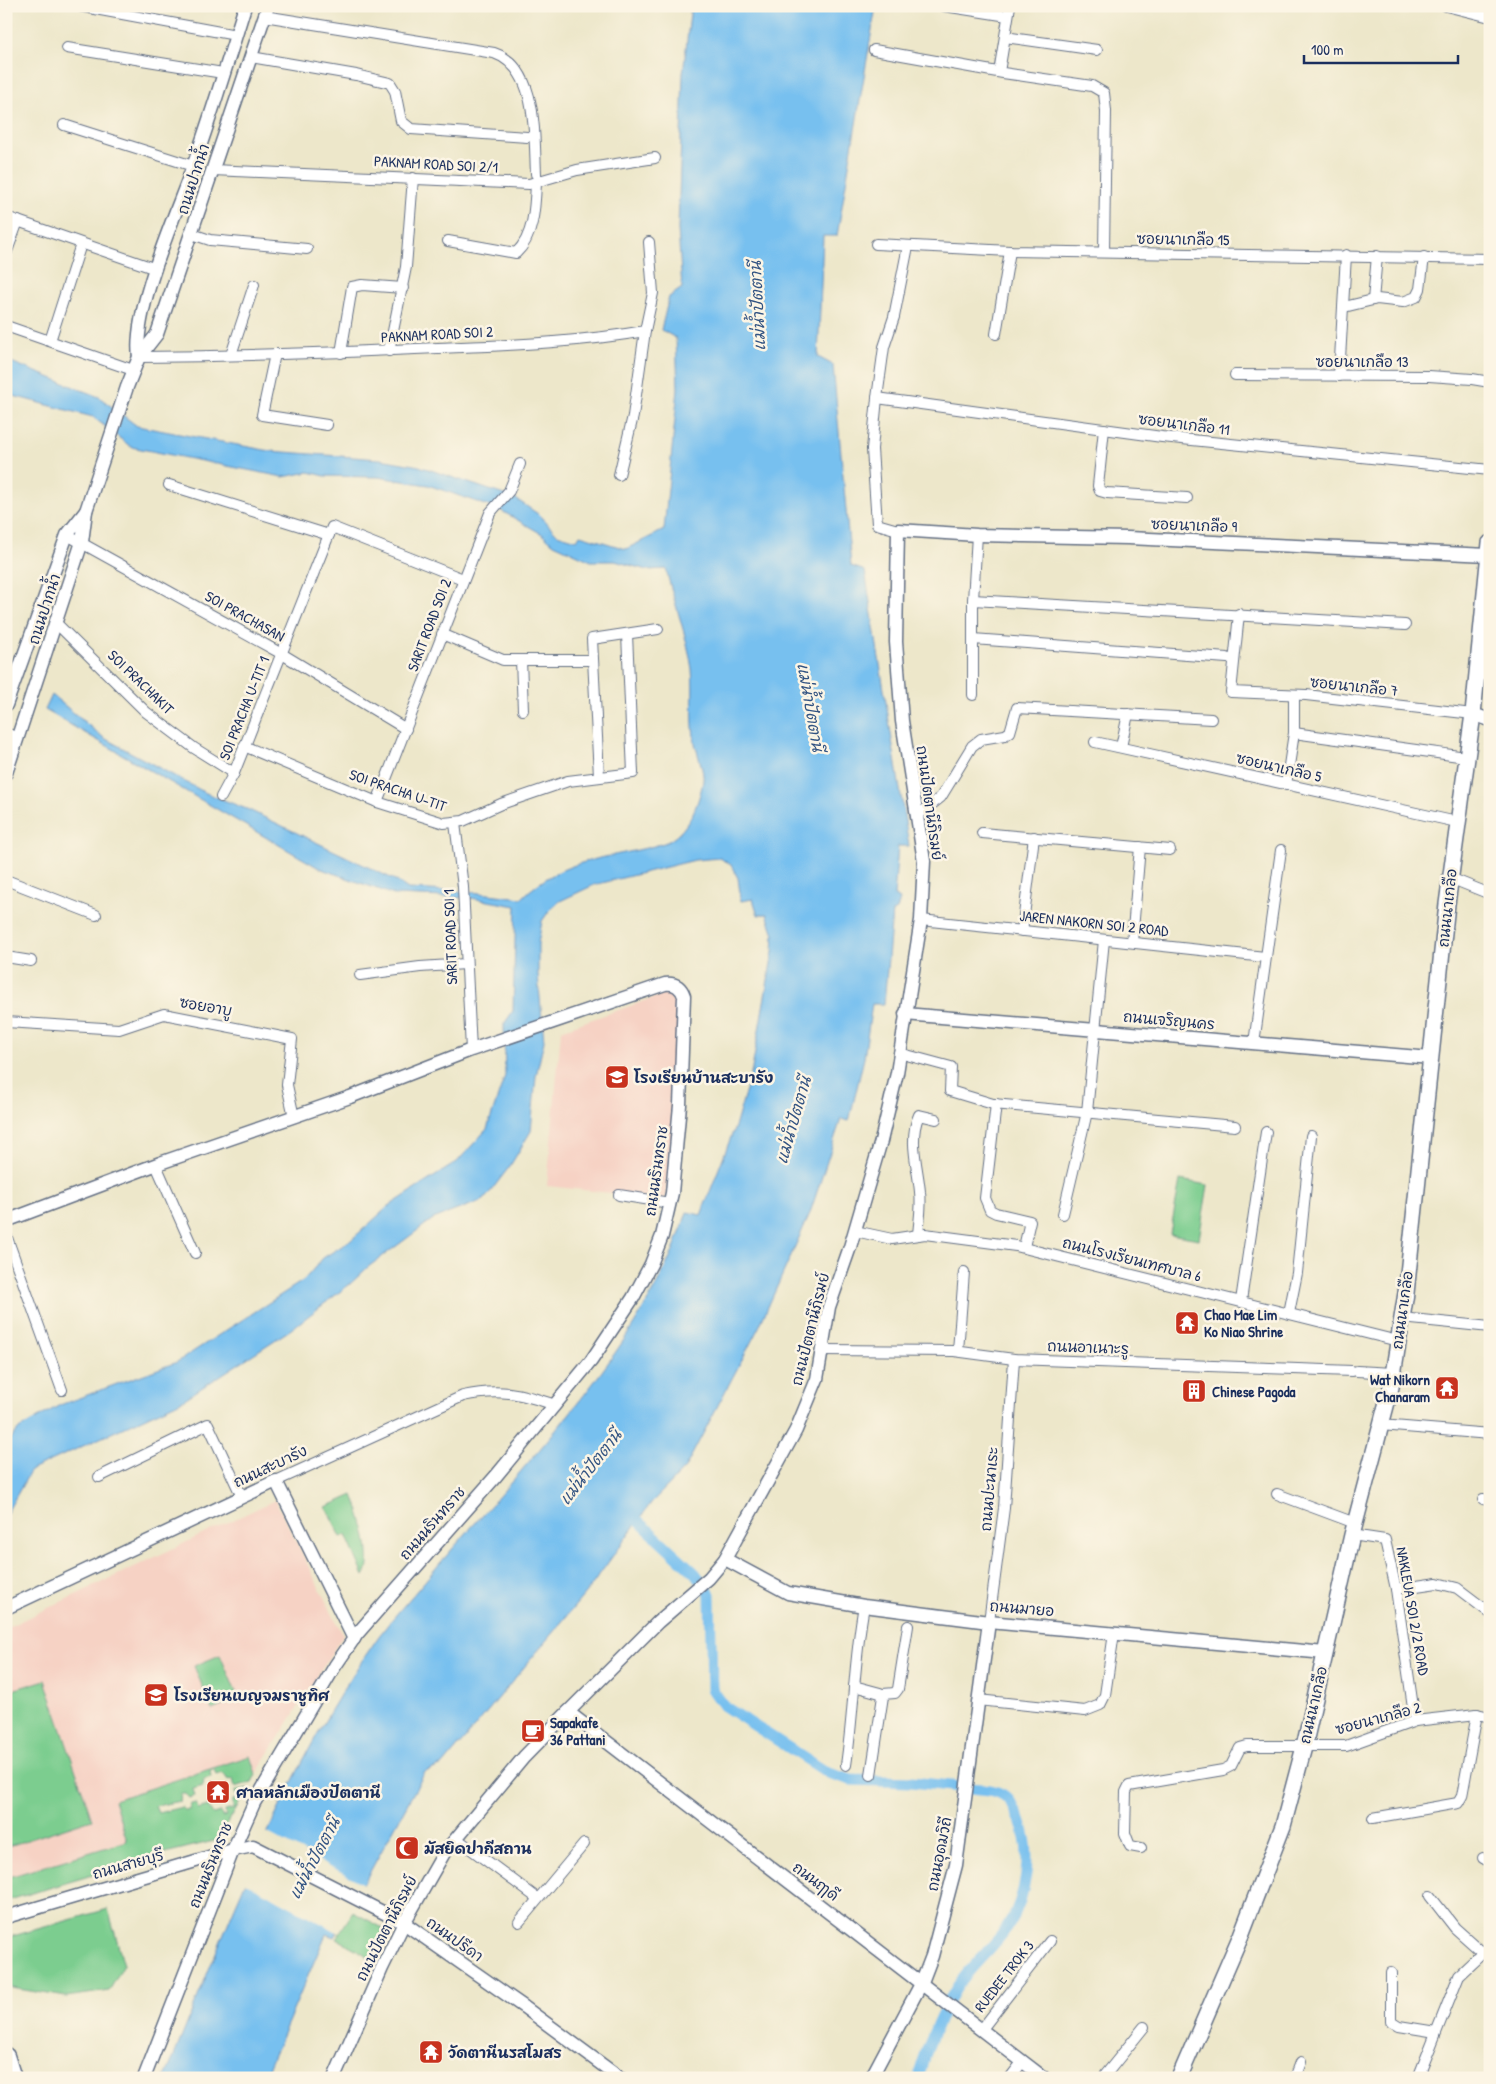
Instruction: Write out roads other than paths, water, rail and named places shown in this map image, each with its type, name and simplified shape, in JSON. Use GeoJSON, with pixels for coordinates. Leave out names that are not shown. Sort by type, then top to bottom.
{"type":"FeatureCollection","features":[{"type":"Feature","properties":{"kind":"main road","name":"ถนนนาเกลือ"},"geometry":{"type":"LineString","coordinates":[[1179,2078],[1241,1935],[1282,1830],[1304,1747],[1353,1529],[1393,1374],[1402,1318],[1457,822],[1473,714],[1484,663],[1489,551]]}},
{"type":"Feature","properties":{"kind":"main road"},"geometry":{"type":"LineString","coordinates":[[7,2060],[13,2078]]}},
{"type":"Feature","properties":{"kind":"street"},"geometry":{"type":"LineString","coordinates":[[79,6],[236,34]]}},
{"type":"Feature","properties":{"kind":"street","name":"ถนนปากน้ำ"},"geometry":{"type":"LineString","coordinates":[[139,357],[138,328],[156,269],[193,166],[245,6]]}},
{"type":"Feature","properties":{"kind":"street"},"geometry":{"type":"LineString","coordinates":[[944,6],[1009,11],[999,72]]}},
{"type":"Feature","properties":{"kind":"street"},"geometry":{"type":"LineString","coordinates":[[1446,6],[1490,17]]}},
{"type":"Feature","properties":{"kind":"street"},"geometry":{"type":"LineString","coordinates":[[266,11],[494,53],[505,58],[519,74],[529,100],[536,178],[532,224],[521,249],[516,253],[448,241]]}},
{"type":"Feature","properties":{"kind":"street","name":"ถนนปากน้ำ"},"geometry":{"type":"LineString","coordinates":[[6,773],[12,735],[56,623],[82,542],[86,511],[104,450],[133,370],[139,357],[157,334],[266,11]]}},
{"type":"Feature","properties":{"kind":"street"},"geometry":{"type":"LineString","coordinates":[[1005,37],[1097,50]]}},
{"type":"Feature","properties":{"kind":"street"},"geometry":{"type":"LineString","coordinates":[[67,48],[224,73]]}},
{"type":"Feature","properties":{"kind":"street"},"geometry":{"type":"LineString","coordinates":[[874,50],[1092,86],[1104,93],[1104,252]]}},
{"type":"Feature","properties":{"kind":"street"},"geometry":{"type":"LineString","coordinates":[[251,57],[356,75],[390,83],[395,91],[397,111],[406,127],[527,137]]}},
{"type":"Feature","properties":{"kind":"street"},"geometry":{"type":"LineString","coordinates":[[64,125],[193,166]]}},
{"type":"Feature","properties":{"kind":"street","name":"PAKNAM ROAD SOI 2/1"},"geometry":{"type":"LineString","coordinates":[[213,170],[413,178],[545,178],[576,170],[655,158]]}},
{"type":"Feature","properties":{"kind":"street"},"geometry":{"type":"LineString","coordinates":[[390,351],[403,288],[410,234],[413,178]]}},
{"type":"Feature","properties":{"kind":"street"},"geometry":{"type":"LineString","coordinates":[[6,217],[156,269]]}},
{"type":"Feature","properties":{"kind":"street"},"geometry":{"type":"LineString","coordinates":[[6,254],[18,221]]}},
{"type":"Feature","properties":{"kind":"street"},"geometry":{"type":"LineString","coordinates":[[192,234],[210,240],[308,249]]}},
{"type":"Feature","properties":{"kind":"street"},"geometry":{"type":"LineString","coordinates":[[619,475],[634,416],[645,331],[653,294],[650,242]]}},
{"type":"Feature","properties":{"kind":"street"},"geometry":{"type":"LineString","coordinates":[[50,342],[81,244]]}},
{"type":"Feature","properties":{"kind":"street","name":"ซอยนาเกลือ 15"},"geometry":{"type":"LineString","coordinates":[[876,244],[1010,251],[1346,255],[1490,259]]}},
{"type":"Feature","properties":{"kind":"street"},"geometry":{"type":"LineString","coordinates":[[898,530],[876,524],[872,449],[876,398],[884,347],[894,317],[908,246]]}},
{"type":"Feature","properties":{"kind":"street"},"geometry":{"type":"LineString","coordinates":[[996,334],[1010,251]]}},
{"type":"Feature","properties":{"kind":"street"},"geometry":{"type":"LineString","coordinates":[[1339,376],[1346,255]]}},
{"type":"Feature","properties":{"kind":"street"},"geometry":{"type":"LineString","coordinates":[[1373,300],[1377,256]]}},
{"type":"Feature","properties":{"kind":"street"},"geometry":{"type":"LineString","coordinates":[[1344,307],[1373,300],[1403,302],[1416,297],[1424,257]]}},
{"type":"Feature","properties":{"kind":"street"},"geometry":{"type":"LineString","coordinates":[[231,355],[254,285]]}},
{"type":"Feature","properties":{"kind":"street"},"geometry":{"type":"LineString","coordinates":[[341,353],[352,287],[362,285],[403,288]]}},
{"type":"Feature","properties":{"kind":"street"},"geometry":{"type":"LineString","coordinates":[[6,326],[133,370]]}},
{"type":"Feature","properties":{"kind":"street","name":"PAKNAM ROAD SOI 2"},"geometry":{"type":"LineString","coordinates":[[139,357],[341,353],[546,344],[594,340],[645,331]]}},
{"type":"Feature","properties":{"kind":"street"},"geometry":{"type":"LineString","coordinates":[[275,354],[262,415],[327,424]]}},
{"type":"Feature","properties":{"kind":"street","name":"ซอยนาเกลือ 13"},"geometry":{"type":"LineString","coordinates":[[1235,375],[1429,376],[1490,382]]}},
{"type":"Feature","properties":{"kind":"street","name":"ซอยนาเกลือ 11"},"geometry":{"type":"LineString","coordinates":[[876,398],[1104,430],[1329,455],[1490,470]]}},
{"type":"Feature","properties":{"kind":"street"},"geometry":{"type":"LineString","coordinates":[[1104,430],[1098,486],[1100,490],[1107,493],[1187,498]]}},
{"type":"Feature","properties":{"kind":"street","name":"SARIT ROAD SOI 2"},"geometry":{"type":"LineString","coordinates":[[377,802],[490,513],[508,491],[520,464]]}},
{"type":"Feature","properties":{"kind":"street"},"geometry":{"type":"LineString","coordinates":[[169,485],[331,531],[463,579]]}},
{"type":"Feature","properties":{"kind":"street","name":"ถนนปากน้ำ"},"geometry":{"type":"LineString","coordinates":[[6,705],[67,536],[86,511]]}},
{"type":"Feature","properties":{"kind":"street","name":"ซอยนาเกลือ 9"},"geometry":{"type":"LineString","coordinates":[[898,530],[976,536],[1128,538],[1489,551]]}},
{"type":"Feature","properties":{"kind":"street","name":"ถนนปัตตานีภิรมย์"},"geometry":{"type":"LineString","coordinates":[[334,2078],[360,2016],[404,1923],[444,1853],[524,1757],[658,1622],[709,1578],[725,1559],[796,1430],[817,1379],[829,1308],[855,1231],[881,1141],[900,1053],[921,920],[924,861],[902,721],[896,642],[898,530]]}},
{"type":"Feature","properties":{"kind":"street","name":"SOI PRACHA U-TIT 1"},"geometry":{"type":"LineString","coordinates":[[221,797],[234,773],[331,531]]}},
{"type":"Feature","properties":{"kind":"street","name":"SOI PRACHASAN"},"geometry":{"type":"LineString","coordinates":[[67,536],[82,542],[282,654],[406,729]]}},
{"type":"Feature","properties":{"kind":"street"},"geometry":{"type":"LineString","coordinates":[[973,695],[973,600],[976,536]]}},
{"type":"Feature","properties":{"kind":"street"},"geometry":{"type":"LineString","coordinates":[[973,600],[1405,625]]}},
{"type":"Feature","properties":{"kind":"street","name":"ซอยนาเกลือ 7"},"geometry":{"type":"LineString","coordinates":[[1239,614],[1231,692],[1294,694],[1473,714]]}},
{"type":"Feature","properties":{"kind":"street","name":"SOI PRACHAKIT"},"geometry":{"type":"LineString","coordinates":[[56,623],[146,712],[194,748],[234,773]]}},
{"type":"Feature","properties":{"kind":"street"},"geometry":{"type":"LineString","coordinates":[[599,776],[592,639],[658,629]]}},
{"type":"Feature","properties":{"kind":"street"},"geometry":{"type":"LineString","coordinates":[[442,634],[503,660],[593,660]]}},
{"type":"Feature","properties":{"kind":"street","name":"SOI PRACHA U-TIT"},"geometry":{"type":"LineString","coordinates":[[244,746],[377,802],[444,823],[455,823],[501,804],[568,781],[633,773],[627,634]]}},
{"type":"Feature","properties":{"kind":"street"},"geometry":{"type":"LineString","coordinates":[[973,639],[1227,658]]}},
{"type":"Feature","properties":{"kind":"street"},"geometry":{"type":"LineString","coordinates":[[521,660],[523,710]]}},
{"type":"Feature","properties":{"kind":"street"},"geometry":{"type":"LineString","coordinates":[[1286,785],[1294,732],[1294,694]]}},
{"type":"Feature","properties":{"kind":"street"},"geometry":{"type":"LineString","coordinates":[[917,816],[941,797],[972,746],[981,739],[1005,735],[1010,732],[1017,708],[1210,719]]}},
{"type":"Feature","properties":{"kind":"street"},"geometry":{"type":"LineString","coordinates":[[1121,748],[1128,714]]}},
{"type":"Feature","properties":{"kind":"street"},"geometry":{"type":"LineString","coordinates":[[1473,714],[1490,720]]}},
{"type":"Feature","properties":{"kind":"street"},"geometry":{"type":"LineString","coordinates":[[1294,732],[1466,757]]}},
{"type":"Feature","properties":{"kind":"street","name":"ซอยนาเกลือ 5"},"geometry":{"type":"LineString","coordinates":[[1095,742],[1457,822]]}},
{"type":"Feature","properties":{"kind":"street","name":"SARIT ROAD SOI 1"},"geometry":{"type":"LineString","coordinates":[[455,823],[464,901],[471,1050]]}},
{"type":"Feature","properties":{"kind":"street"},"geometry":{"type":"LineString","coordinates":[[982,833],[1170,850]]}},
{"type":"Feature","properties":{"kind":"street"},"geometry":{"type":"LineString","coordinates":[[1022,931],[1034,838]]}},
{"type":"Feature","properties":{"kind":"street"},"geometry":{"type":"LineString","coordinates":[[1132,942],[1140,847]]}},
{"type":"Feature","properties":{"kind":"street"},"geometry":{"type":"LineString","coordinates":[[1254,1043],[1281,850]]}},
{"type":"Feature","properties":{"kind":"street"},"geometry":{"type":"LineString","coordinates":[[1450,878],[1490,894]]}},
{"type":"Feature","properties":{"kind":"street"},"geometry":{"type":"LineString","coordinates":[[6,880],[96,915]]}},
{"type":"Feature","properties":{"kind":"street","name":"JAREN NAKORN SOI 2 ROAD"},"geometry":{"type":"LineString","coordinates":[[921,920],[1265,957]]}},
{"type":"Feature","properties":{"kind":"street"},"geometry":{"type":"LineString","coordinates":[[1063,1214],[1087,1112],[1104,940]]}},
{"type":"Feature","properties":{"kind":"street"},"geometry":{"type":"LineString","coordinates":[[6,957],[31,961]]}},
{"type":"Feature","properties":{"kind":"street"},"geometry":{"type":"LineString","coordinates":[[360,976],[420,967],[466,964]]}},
{"type":"Feature","properties":{"kind":"street","name":"ถนนนรินทราช"},"geometry":{"type":"LineString","coordinates":[[144,2078],[233,1850],[254,1803],[335,1666],[354,1639],[591,1361],[633,1298],[662,1236],[670,1203],[680,1105],[684,996],[682,990],[676,985],[666,984],[471,1050]]}},
{"type":"Feature","properties":{"kind":"street","name":"ซอยอาบู"},"geometry":{"type":"LineString","coordinates":[[6,1022],[119,1029],[164,1014],[292,1039],[287,1085],[294,1117]]}},
{"type":"Feature","properties":{"kind":"street","name":"ถนนเจริญนคร"},"geometry":{"type":"LineString","coordinates":[[905,1014],[1431,1058]]}},
{"type":"Feature","properties":{"kind":"street"},"geometry":{"type":"LineString","coordinates":[[7,1219],[294,1117],[471,1050]]}},
{"type":"Feature","properties":{"kind":"street"},"geometry":{"type":"LineString","coordinates":[[900,1053],[951,1067],[950,1091],[996,1104],[1235,1126]]}},
{"type":"Feature","properties":{"kind":"street"},"geometry":{"type":"LineString","coordinates":[[996,1104],[985,1198],[990,1210],[1030,1221],[1024,1247]]}},
{"type":"Feature","properties":{"kind":"street"},"geometry":{"type":"LineString","coordinates":[[918,1235],[920,1193],[914,1155],[917,1121],[919,1115],[936,1119]]}},
{"type":"Feature","properties":{"kind":"street"},"geometry":{"type":"LineString","coordinates":[[1241,1301],[1266,1132]]}},
{"type":"Feature","properties":{"kind":"street"},"geometry":{"type":"LineString","coordinates":[[1289,1313],[1297,1273],[1311,1136]]}},
{"type":"Feature","properties":{"kind":"street"},"geometry":{"type":"LineString","coordinates":[[156,1165],[195,1253]]}},
{"type":"Feature","properties":{"kind":"street"},"geometry":{"type":"LineString","coordinates":[[618,1196],[670,1203]]}},
{"type":"Feature","properties":{"kind":"street","name":"ถนนโรงเรียนเทศบาล 6"},"geometry":{"type":"LineString","coordinates":[[855,1231],[892,1239],[925,1234],[1024,1247],[1398,1342]]}},
{"type":"Feature","properties":{"kind":"street"},"geometry":{"type":"LineString","coordinates":[[6,1236],[62,1390]]}},
{"type":"Feature","properties":{"kind":"street"},"geometry":{"type":"LineString","coordinates":[[958,1351],[964,1272]]}},
{"type":"Feature","properties":{"kind":"street"},"geometry":{"type":"LineString","coordinates":[[1402,1318],[1490,1327]]}},
{"type":"Feature","properties":{"kind":"street","name":"ถนนอาเนาะรู"},"geometry":{"type":"LineString","coordinates":[[823,1350],[958,1351],[1014,1359],[1393,1374]]}},
{"type":"Feature","properties":{"kind":"street","name":"ถนนปะนาเระ"},"geometry":{"type":"LineString","coordinates":[[989,1622],[1004,1508],[1014,1359]]}},
{"type":"Feature","properties":{"kind":"street","name":"ถนนสะบารัง"},"geometry":{"type":"LineString","coordinates":[[6,1608],[276,1481],[463,1396],[482,1392],[520,1393],[555,1405]]}},
{"type":"Feature","properties":{"kind":"street"},"geometry":{"type":"LineString","coordinates":[[99,1477],[208,1424],[242,1497]]}},
{"type":"Feature","properties":{"kind":"street"},"geometry":{"type":"LineString","coordinates":[[1381,1425],[1490,1434]]}},
{"type":"Feature","properties":{"kind":"street"},"geometry":{"type":"LineString","coordinates":[[276,1481],[354,1639]]}},
{"type":"Feature","properties":{"kind":"street"},"geometry":{"type":"LineString","coordinates":[[1277,1494],[1353,1529]]}},
{"type":"Feature","properties":{"kind":"street","name":"NAKLEUA SOI 2/2 ROAD"},"geometry":{"type":"LineString","coordinates":[[1353,1529],[1385,1540],[1396,1589],[1415,1721]]}},
{"type":"Feature","properties":{"kind":"street","name":"ถนนมายอ"},"geometry":{"type":"LineString","coordinates":[[725,1559],[788,1593],[864,1606],[989,1622],[1325,1653]]}},
{"type":"Feature","properties":{"kind":"street"},"geometry":{"type":"LineString","coordinates":[[1396,1589],[1437,1583],[1457,1588],[1490,1614]]}},
{"type":"Feature","properties":{"kind":"street"},"geometry":{"type":"LineString","coordinates":[[846,1765],[853,1720],[854,1686],[864,1606]]}},
{"type":"Feature","properties":{"kind":"street","name":"ถนนอุดมวิถี"},"geometry":{"type":"LineString","coordinates":[[872,2078],[922,1982],[932,1956],[956,1865],[989,1622]]}},
{"type":"Feature","properties":{"kind":"street"},"geometry":{"type":"LineString","coordinates":[[854,1686],[883,1694],[895,1693],[898,1689],[908,1626]]}},
{"type":"Feature","properties":{"kind":"street"},"geometry":{"type":"LineString","coordinates":[[978,1700],[1085,1711],[1100,1705],[1105,1695],[1114,1633]]}},
{"type":"Feature","properties":{"kind":"street"},"geometry":{"type":"LineString","coordinates":[[871,1775],[883,1694]]}},
{"type":"Feature","properties":{"kind":"street","name":"ถนนฤๅดี"},"geometry":{"type":"LineString","coordinates":[[568,1712],[922,1982],[1044,2078]]}},
{"type":"Feature","properties":{"kind":"street"},"geometry":{"type":"LineString","coordinates":[[1373,1818],[1458,1803],[1462,1796],[1477,1714]]}},
{"type":"Feature","properties":{"kind":"street","name":"ซอยนาเกลือ 2"},"geometry":{"type":"LineString","coordinates":[[1141,1848],[1130,1846],[1125,1833],[1126,1792],[1129,1786],[1223,1770],[1231,1766],[1240,1748],[1247,1746],[1346,1746],[1415,1721],[1477,1714],[1490,1717]]}},
{"type":"Feature","properties":{"kind":"street"},"geometry":{"type":"LineString","coordinates":[[456,1838],[537,1898]]}},
{"type":"Feature","properties":{"kind":"street"},"geometry":{"type":"LineString","coordinates":[[519,1922],[537,1898],[584,1844]]}},
{"type":"Feature","properties":{"kind":"street","name":"ถนนสายบุรี"},"geometry":{"type":"LineString","coordinates":[[6,1917],[233,1850],[253,1846],[259,1848]]}},
{"type":"Feature","properties":{"kind":"street","name":"ถนนปรีดา"},"geometry":{"type":"LineString","coordinates":[[259,1848],[404,1923],[524,2007],[620,2078]]}},
{"type":"Feature","properties":{"kind":"street"},"geometry":{"type":"LineString","coordinates":[[1418,2078],[1459,1975],[1486,1949],[1455,1928],[1430,1896]]}},
{"type":"Feature","properties":{"kind":"street","name":"RUEDEE TROK 3"},"geometry":{"type":"LineString","coordinates":[[982,2029],[1050,1941]]}},
{"type":"Feature","properties":{"kind":"street"},"geometry":{"type":"LineString","coordinates":[[1391,1974],[1391,2021],[1399,2026],[1436,2032]]}},
{"type":"Feature","properties":{"kind":"street"},"geometry":{"type":"LineString","coordinates":[[1103,2078],[1144,2026]]}},
{"type":"Feature","properties":{"kind":"street"},"geometry":{"type":"LineString","coordinates":[[1010,2078],[1023,2061]]}},
{"type":"Feature","properties":{"kind":"street"},"geometry":{"type":"LineString","coordinates":[[1295,2078],[1301,2062]]}},
{"type":"Feature","properties":{"kind":"water","name":"แม่น้ำปัตตานี"},"geometry":{"type":"Polygon","coordinates":[[[691,6],[876,6],[837,236],[823,236],[818,357],[833,365],[851,566],[865,571],[909,846],[898,846],[894,896],[900,899],[897,910],[892,912],[884,1004],[872,1004],[864,1058],[849,1121],[841,1119],[810,1213],[759,1327],[685,1468],[651,1503],[589,1589],[443,1765],[425,1772],[334,1937],[326,1934],[264,2078],[165,2078],[260,1850],[314,1740],[345,1687],[390,1622],[537,1453],[610,1361],[641,1313],[667,1263],[687,1212],[701,1215],[736,1124],[752,1069],[773,952],[774,934],[767,914],[758,915],[753,899],[741,901],[738,878],[731,865],[720,858],[695,860],[594,885],[560,901],[542,921],[538,944],[538,976],[544,1041],[536,1076],[531,1131],[510,1166],[484,1200],[433,1219],[368,1267],[350,1284],[290,1330],[183,1400],[31,1470],[6,1514],[6,1445],[19,1429],[60,1405],[177,1362],[304,1280],[323,1258],[350,1241],[389,1206],[457,1162],[487,1129],[505,1076],[504,1024],[513,1011],[516,906],[471,898],[394,895],[319,868],[45,710],[52,695],[104,738],[206,793],[249,810],[395,880],[408,889],[471,892],[522,898],[538,884],[572,866],[664,843],[672,839],[691,818],[701,790],[703,777],[694,737],[693,677],[690,657],[666,569],[647,570],[615,561],[591,561],[554,544],[542,534],[500,510],[428,485],[378,477],[325,476],[309,472],[283,477],[131,447],[93,417],[6,394],[6,360],[99,397],[137,426],[270,451],[380,459],[419,466],[516,499],[538,514],[557,534],[577,540],[580,535],[626,549],[664,530],[678,389],[676,338],[661,330],[669,297],[682,288],[678,229],[683,74],[691,6]]]}},
{"type":"Feature","properties":{"kind":"waterway"},"geometry":{"type":"LineString","coordinates":[[630,1513],[695,1573],[710,1594],[712,1689],[724,1706],[828,1773],[851,1780],[911,1782],[996,1791],[1006,1797],[1015,1809],[1024,1833],[1027,1860],[1024,1888],[1020,1901],[1008,1926],[957,1987],[934,2031],[918,2078]]}},
{"type":"Feature","properties":{"kind":"place","name":"โรงเรียนบ้านสะบารัง"},"geometry":{"type":"Point","coordinates":[617,1077]}},
{"type":"Feature","properties":{"kind":"place","name":"Chao Mae Lim Ko Niao Shrine"},"geometry":{"type":"Point","coordinates":[1187,1323]}},
{"type":"Feature","properties":{"kind":"place","name":"Wat Nikorn Chanaram"},"geometry":{"type":"Point","coordinates":[1447,1388]}},
{"type":"Feature","properties":{"kind":"place","name":"Chinese Pagoda"},"geometry":{"type":"Point","coordinates":[1194,1391]}},
{"type":"Feature","properties":{"kind":"place","name":"โรงเรียนเบญจมราชูทิศ"},"geometry":{"type":"Point","coordinates":[156,1695]}},
{"type":"Feature","properties":{"kind":"place","name":"Sapakafe 36 Pattani"},"geometry":{"type":"Point","coordinates":[533,1731]}},
{"type":"Feature","properties":{"kind":"place","name":"ศาลหลักเมืองปัตตานี"},"geometry":{"type":"Point","coordinates":[218,1792]}},
{"type":"Feature","properties":{"kind":"place","name":"มัสยิดปากีสถาน"},"geometry":{"type":"Point","coordinates":[407,1848]}},
{"type":"Feature","properties":{"kind":"place","name":"วัดตานีนรสโมสร"},"geometry":{"type":"Point","coordinates":[431,2052]}}]}
